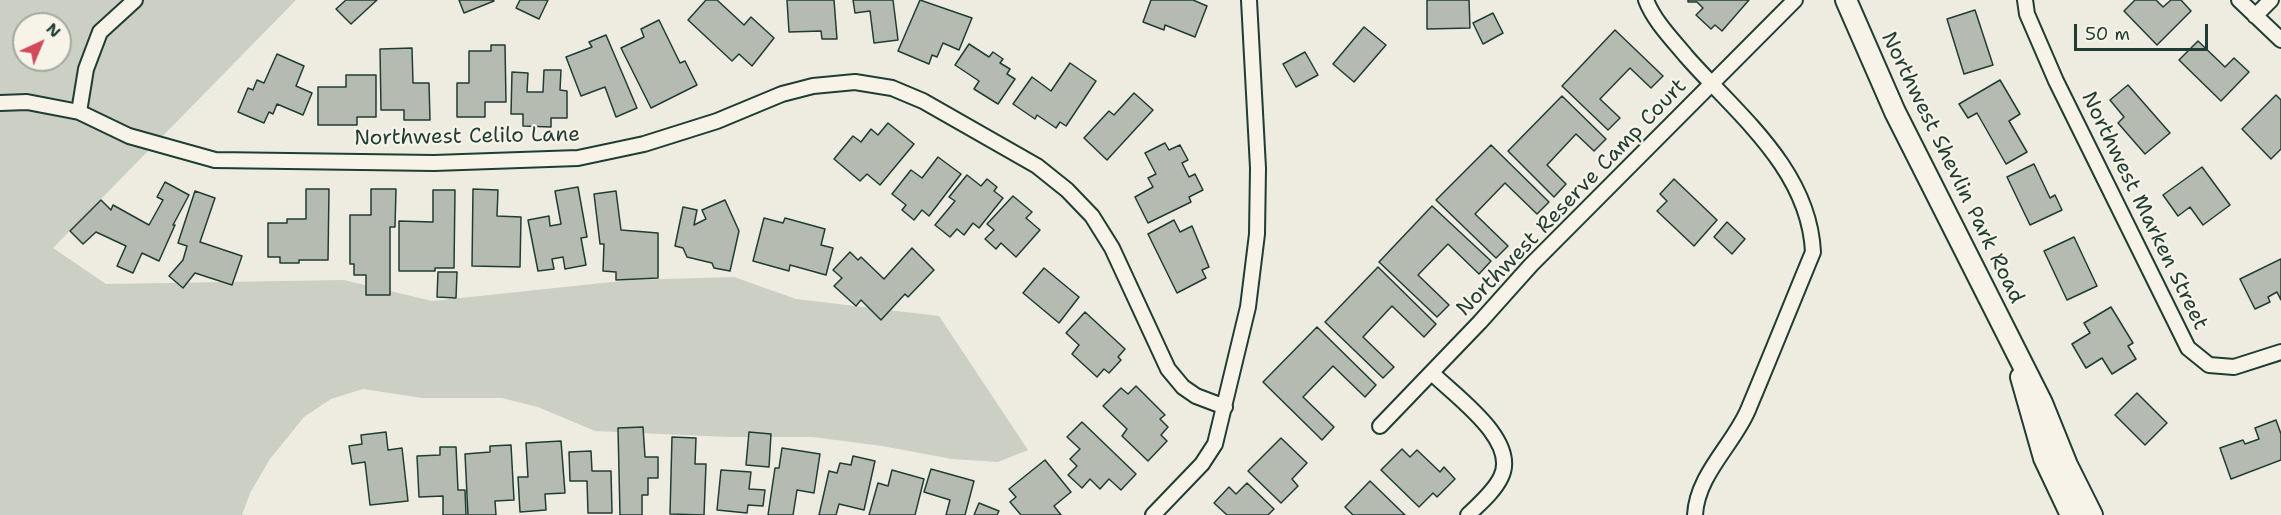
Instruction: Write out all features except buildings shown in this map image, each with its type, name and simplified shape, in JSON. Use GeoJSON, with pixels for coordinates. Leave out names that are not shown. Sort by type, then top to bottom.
{"type":"FeatureCollection","features":[{"type":"Feature","properties":{"kind":"street"},"geometry":{"type":"LineString","coordinates":[[79,112],[86,69],[100,33],[135,0]]}},
{"type":"Feature","properties":{"kind":"street"},"geometry":{"type":"LineString","coordinates":[[1153,515],[1202,464],[1215,444],[1248,307],[1257,234],[1258,168],[1249,0]]}},
{"type":"Feature","properties":{"kind":"street"},"geometry":{"type":"LineString","coordinates":[[1646,0],[1666,33],[1760,137],[1796,184],[1812,230],[1813,252],[1747,412],[1707,479],[1698,498],[1695,515]]}},
{"type":"Feature","properties":{"kind":"street","name":"Northwest Reserve Camp Court"},"geometry":{"type":"LineString","coordinates":[[1380,426],[1531,265],[1795,0]]}},
{"type":"Feature","properties":{"kind":"street","name":"Northwest Shevlin Park Road"},"geometry":{"type":"LineString","coordinates":[[1846,0],[1895,112],[2042,403],[2067,465],[2092,515]]}},
{"type":"Feature","properties":{"kind":"street","name":"Northwest Marken Street"},"geometry":{"type":"LineString","coordinates":[[2025,0],[2027,14],[2056,81],[2188,348],[2209,365],[2235,367],[2281,352]]}},
{"type":"Feature","properties":{"kind":"street"},"geometry":{"type":"LineString","coordinates":[[2239,0],[2281,40]]}},
{"type":"Feature","properties":{"kind":"street"},"geometry":{"type":"LineString","coordinates":[[2255,16],[2271,0]]}},
{"type":"Feature","properties":{"kind":"street","name":"Northwest Celilo Lane"},"geometry":{"type":"LineString","coordinates":[[0,103],[27,102],[79,112],[129,136],[215,159],[434,163],[578,158],[644,144],[717,121],[782,93],[813,86],[855,82],[892,88],[922,101],[1037,166],[1067,190],[1092,216],[1112,248],[1168,369],[1184,387],[1196,396],[1225,408]]}},
{"type":"Feature","properties":{"kind":"street","name":"Northwest Shevlin Park Road"},"geometry":{"type":"LineString","coordinates":[[2017,357],[2028,408],[2044,458],[2071,515]]}},
{"type":"Feature","properties":{"kind":"street"},"geometry":{"type":"LineString","coordinates":[[1432,373],[1494,432],[1502,445],[1505,460],[1502,476],[1468,515]]}},
{"type":"Feature","properties":{"kind":"shaded area"},"geometry":{"type":"Polygon","coordinates":[[[0,0],[296,0],[53,248],[106,284],[344,280],[432,301],[631,280],[734,277],[796,299],[939,316],[1028,450],[998,462],[952,459],[882,446],[813,437],[727,437],[595,431],[538,407],[502,398],[422,398],[363,389],[331,399],[304,417],[270,459],[250,493],[242,515],[0,515],[0,0]]]}}]}
